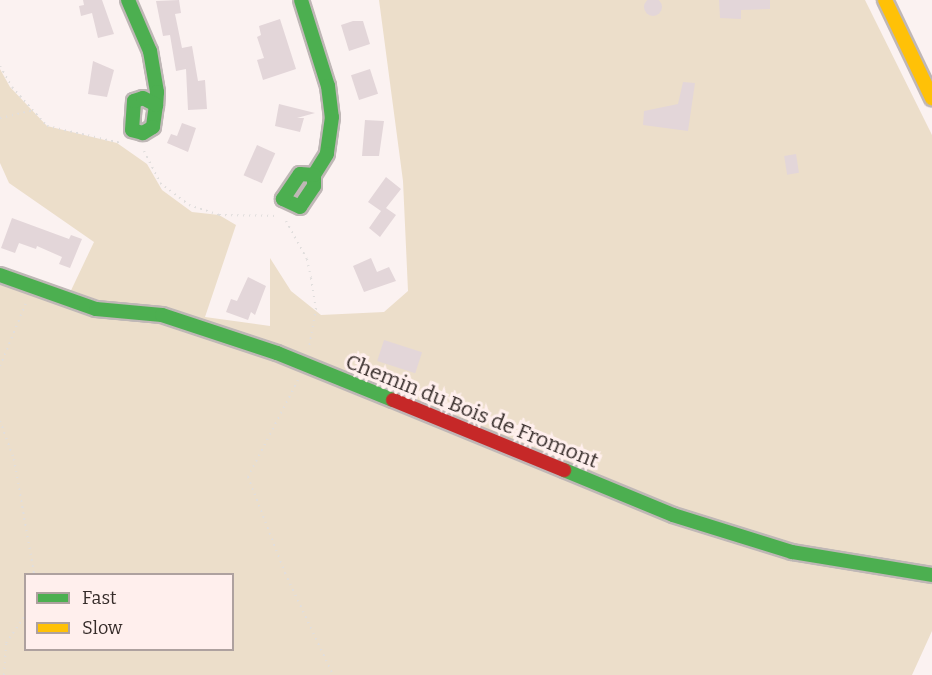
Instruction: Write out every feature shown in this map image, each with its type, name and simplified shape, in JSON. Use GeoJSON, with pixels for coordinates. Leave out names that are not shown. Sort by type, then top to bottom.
{"type":"FeatureCollection","features":[{"type":"Feature","properties":{"kind":"street"},"geometry":{"type":"LineString","coordinates":[[128,0],[150,51],[156,105]]}},
{"type":"Feature","properties":{"kind":"street"},"geometry":{"type":"LineString","coordinates":[[301,0],[328,86],[332,117],[327,154],[314,175]]}},
{"type":"Feature","properties":{"kind":"street"},"geometry":{"type":"LineString","coordinates":[[885,0],[932,98]]}},
{"type":"Feature","properties":{"kind":"street","name":"Chemin du Bois de Fromont"},"geometry":{"type":"LineString","coordinates":[[0,275],[32,289],[96,309],[162,315],[306,366],[673,515],[792,552],[932,575]]}},
{"type":"Feature","properties":{"kind":"path"},"geometry":{"type":"LineString","coordinates":[[0,66],[12,87],[47,126],[123,144]]}},
{"type":"Feature","properties":{"kind":"path"},"geometry":{"type":"LineString","coordinates":[[0,118],[34,110]]}},
{"type":"Feature","properties":{"kind":"path"},"geometry":{"type":"LineString","coordinates":[[134,147],[145,151],[160,183],[189,205],[219,214],[263,213],[285,218],[307,259],[314,298],[306,366],[248,477],[285,573],[333,675]]}},
{"type":"Feature","properties":{"kind":"path"},"geometry":{"type":"LineString","coordinates":[[0,366],[32,289]]}},
{"type":"Feature","properties":{"kind":"path"},"geometry":{"type":"LineString","coordinates":[[0,421],[14,459],[34,573]]}},
{"type":"Feature","properties":{"kind":"path"},"geometry":{"type":"LineString","coordinates":[[4,675],[6,643],[24,617]]}},
{"type":"Feature","properties":{"kind":"shaded area"},"geometry":{"type":"Polygon","coordinates":[[[379,0],[865,0],[932,135],[932,631],[912,675],[0,675],[0,278],[66,301],[94,242],[9,183],[0,163],[0,69],[10,87],[47,126],[117,143],[147,164],[162,190],[192,212],[219,215],[236,225],[205,317],[270,326],[270,258],[291,291],[321,315],[384,312],[408,291],[403,181],[379,0]]]}},
{"type":"Feature","properties":{"kind":"building"},"geometry":{"type":"Polygon","coordinates":[[[650,-1],[656,-1],[661,4],[659,13],[653,16],[647,13],[644,7],[650,-1]]]}},
{"type":"Feature","properties":{"kind":"building"},"geometry":{"type":"Polygon","coordinates":[[[83,0],[102,0],[114,34],[98,38],[92,13],[81,16],[79,6],[84,5],[83,0]]]}},
{"type":"Feature","properties":{"kind":"building"},"geometry":{"type":"Polygon","coordinates":[[[179,0],[181,13],[175,14],[182,48],[192,46],[198,81],[205,80],[207,109],[188,110],[186,69],[176,71],[170,35],[163,36],[156,1],[179,0]]]}},
{"type":"Feature","properties":{"kind":"building"},"geometry":{"type":"Polygon","coordinates":[[[719,0],[770,0],[770,9],[741,10],[741,19],[720,18],[719,0]]]}},
{"type":"Feature","properties":{"kind":"building"},"geometry":{"type":"Polygon","coordinates":[[[280,19],[296,69],[263,80],[257,60],[264,58],[257,37],[261,35],[259,26],[280,19]]]}},
{"type":"Feature","properties":{"kind":"building"},"geometry":{"type":"Polygon","coordinates":[[[363,21],[370,44],[349,51],[341,25],[363,21]]]}},
{"type":"Feature","properties":{"kind":"building"},"geometry":{"type":"Polygon","coordinates":[[[93,61],[114,70],[107,97],[88,94],[93,61]]]}},
{"type":"Feature","properties":{"kind":"building"},"geometry":{"type":"Polygon","coordinates":[[[370,69],[378,94],[359,100],[351,75],[370,69]]]}},
{"type":"Feature","properties":{"kind":"building"},"geometry":{"type":"Polygon","coordinates":[[[683,82],[695,83],[688,131],[643,125],[644,111],[678,104],[683,82]]]}},
{"type":"Feature","properties":{"kind":"building"},"geometry":{"type":"Polygon","coordinates":[[[279,104],[315,113],[297,118],[304,118],[300,132],[275,126],[279,104]]]}},
{"type":"Feature","properties":{"kind":"building"},"geometry":{"type":"Polygon","coordinates":[[[365,120],[384,121],[379,156],[362,156],[365,120]]]}},
{"type":"Feature","properties":{"kind":"building"},"geometry":{"type":"Polygon","coordinates":[[[182,123],[196,128],[188,152],[167,143],[171,134],[177,136],[182,123]]]}},
{"type":"Feature","properties":{"kind":"building"},"geometry":{"type":"Polygon","coordinates":[[[257,145],[275,153],[262,183],[244,175],[257,145]]]}},
{"type":"Feature","properties":{"kind":"building"},"geometry":{"type":"Polygon","coordinates":[[[796,154],[799,173],[787,175],[784,156],[796,154]]]}},
{"type":"Feature","properties":{"kind":"building"},"geometry":{"type":"Polygon","coordinates":[[[386,177],[401,189],[386,208],[396,215],[380,237],[369,228],[381,211],[368,202],[386,177]]]}},
{"type":"Feature","properties":{"kind":"building"},"geometry":{"type":"Polygon","coordinates":[[[12,218],[69,239],[71,235],[82,239],[70,268],[59,264],[62,257],[37,246],[36,249],[19,243],[15,253],[1,248],[12,218]]]}},
{"type":"Feature","properties":{"kind":"building"},"geometry":{"type":"Polygon","coordinates":[[[371,258],[377,272],[389,267],[396,281],[364,292],[353,266],[371,258]]]}},
{"type":"Feature","properties":{"kind":"building"},"geometry":{"type":"Polygon","coordinates":[[[248,277],[266,286],[255,315],[251,312],[248,320],[226,312],[231,299],[237,301],[248,277]]]}},
{"type":"Feature","properties":{"kind":"building"},"geometry":{"type":"Polygon","coordinates":[[[384,340],[422,352],[415,373],[377,361],[384,340]]]}},
{"type":"Feature","properties":{"kind":"traffic: fast"},"geometry":{"type":"LineString","coordinates":[[128,0],[150,51],[157,92],[156,105],[153,127],[143,133],[132,130],[134,101],[143,98],[156,105]]}},
{"type":"Feature","properties":{"kind":"traffic: fast"},"geometry":{"type":"LineString","coordinates":[[301,0],[328,86],[332,117],[327,154],[314,175],[314,186],[300,207],[283,199],[300,174],[314,175]]}},
{"type":"Feature","properties":{"kind":"traffic: fast"},"geometry":{"type":"LineString","coordinates":[[0,275],[96,309],[162,315],[277,353],[393,400]]}},
{"type":"Feature","properties":{"kind":"traffic: fast"},"geometry":{"type":"LineString","coordinates":[[564,470],[673,515],[792,552],[932,575]]}},
{"type":"Feature","properties":{"kind":"traffic: slow"},"geometry":{"type":"LineString","coordinates":[[885,0],[932,98]]}},
{"type":"Feature","properties":{"kind":"traffic: jam"},"geometry":{"type":"LineString","coordinates":[[393,400],[564,470]]}}]}
